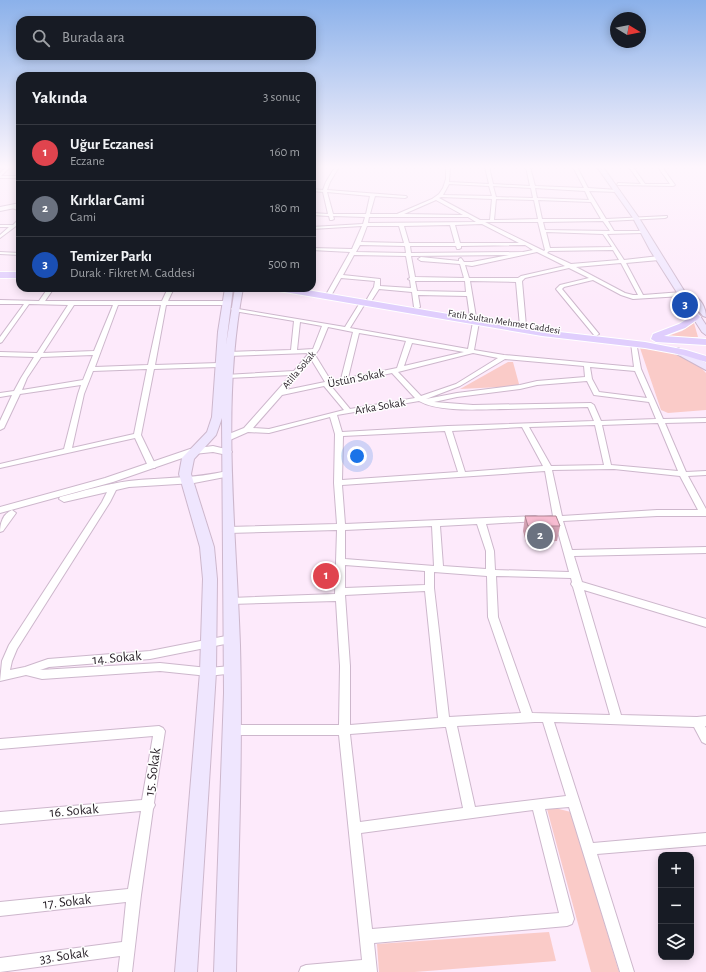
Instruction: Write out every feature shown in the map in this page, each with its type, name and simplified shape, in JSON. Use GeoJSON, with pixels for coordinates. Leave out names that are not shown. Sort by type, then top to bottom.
{"type":"FeatureCollection","features":[{"type":"Feature","properties":{"kind":"main road"},"geometry":{"type":"LineString","coordinates":[[635,212],[690,295],[706,314]]}},
{"type":"Feature","properties":{"kind":"main road"},"geometry":{"type":"LineString","coordinates":[[639,218],[642,232],[706,332]]}},
{"type":"Feature","properties":{"kind":"main road"},"geometry":{"type":"LineString","coordinates":[[0,277],[16,276]]}},
{"type":"Feature","properties":{"kind":"main road","name":"Fatih Sultan Mehmet Caddesi"},"geometry":{"type":"LineString","coordinates":[[316,290],[366,300],[417,307],[475,320],[596,334],[706,342]]}},
{"type":"Feature","properties":{"kind":"main road"},"geometry":{"type":"LineString","coordinates":[[186,972],[208,672],[209,562],[203,533],[186,481],[185,465],[193,451],[207,440],[214,428],[217,417],[225,365],[230,306],[229,292]]}},
{"type":"Feature","properties":{"kind":"main road"},"geometry":{"type":"LineString","coordinates":[[230,306],[237,292]]}},
{"type":"Feature","properties":{"kind":"main road"},"geometry":{"type":"LineString","coordinates":[[309,292],[366,300],[544,333],[675,349],[706,359]]}},
{"type":"Feature","properties":{"kind":"main road"},"geometry":{"type":"LineString","coordinates":[[645,338],[676,329],[695,317]]}},
{"type":"Feature","properties":{"kind":"main road"},"geometry":{"type":"LineString","coordinates":[[675,349],[706,367]]}},
{"type":"Feature","properties":{"kind":"main road"},"geometry":{"type":"LineString","coordinates":[[225,365],[231,601],[232,730],[225,972]]}},
{"type":"Feature","properties":{"kind":"street"},"geometry":{"type":"LineString","coordinates":[[398,216],[406,212]]}},
{"type":"Feature","properties":{"kind":"street"},"geometry":{"type":"LineString","coordinates":[[463,212],[479,222],[538,250],[546,252],[623,294],[633,297],[682,294]]}},
{"type":"Feature","properties":{"kind":"street"},"geometry":{"type":"LineString","coordinates":[[492,221],[493,212]]}},
{"type":"Feature","properties":{"kind":"street"},"geometry":{"type":"LineString","coordinates":[[539,212],[546,252]]}},
{"type":"Feature","properties":{"kind":"street"},"geometry":{"type":"LineString","coordinates":[[600,212],[613,233]]}},
{"type":"Feature","properties":{"kind":"street"},"geometry":{"type":"LineString","coordinates":[[316,214],[469,216]]}},
{"type":"Feature","properties":{"kind":"street"},"geometry":{"type":"LineString","coordinates":[[331,215],[334,226]]}},
{"type":"Feature","properties":{"kind":"street"},"geometry":{"type":"LineString","coordinates":[[330,293],[358,243],[367,215]]}},
{"type":"Feature","properties":{"kind":"street"},"geometry":{"type":"LineString","coordinates":[[316,228],[365,224],[605,220],[665,217]]}},
{"type":"Feature","properties":{"kind":"street"},"geometry":{"type":"LineString","coordinates":[[452,223],[458,244],[461,264],[467,280],[475,320],[472,352]]}},
{"type":"Feature","properties":{"kind":"street"},"geometry":{"type":"LineString","coordinates":[[401,224],[407,244],[417,307]]}},
{"type":"Feature","properties":{"kind":"street"},"geometry":{"type":"LineString","coordinates":[[0,226],[14,226]]}},
{"type":"Feature","properties":{"kind":"street"},"geometry":{"type":"LineString","coordinates":[[0,237],[14,226]]}},
{"type":"Feature","properties":{"kind":"street"},"geometry":{"type":"LineString","coordinates":[[543,231],[604,233],[642,232]]}},
{"type":"Feature","properties":{"kind":"street"},"geometry":{"type":"LineString","coordinates":[[604,233],[615,248],[642,297]]}},
{"type":"Feature","properties":{"kind":"street"},"geometry":{"type":"LineString","coordinates":[[358,243],[393,245],[526,244]]}},
{"type":"Feature","properties":{"kind":"street"},"geometry":{"type":"LineString","coordinates":[[546,252],[615,248]]}},
{"type":"Feature","properties":{"kind":"street"},"geometry":{"type":"LineString","coordinates":[[316,249],[408,257],[461,264],[476,264],[538,250]]}},
{"type":"Feature","properties":{"kind":"street"},"geometry":{"type":"LineString","coordinates":[[0,253],[16,254]]}},
{"type":"Feature","properties":{"kind":"street"},"geometry":{"type":"LineString","coordinates":[[408,257],[522,253]]}},
{"type":"Feature","properties":{"kind":"street"},"geometry":{"type":"LineString","coordinates":[[412,280],[519,280],[523,277],[570,266],[659,258]]}},
{"type":"Feature","properties":{"kind":"street"},"geometry":{"type":"LineString","coordinates":[[340,276],[378,280],[376,287],[347,328]]}},
{"type":"Feature","properties":{"kind":"street"},"geometry":{"type":"LineString","coordinates":[[594,278],[562,286],[559,289],[596,334]]}},
{"type":"Feature","properties":{"kind":"street"},"geometry":{"type":"LineString","coordinates":[[519,280],[523,326]]}},
{"type":"Feature","properties":{"kind":"street"},"geometry":{"type":"LineString","coordinates":[[376,287],[414,292],[470,294]]}},
{"type":"Feature","properties":{"kind":"street"},"geometry":{"type":"LineString","coordinates":[[41,303],[48,292]]}},
{"type":"Feature","properties":{"kind":"street"},"geometry":{"type":"LineString","coordinates":[[152,466],[137,435],[164,303],[169,292]]}},
{"type":"Feature","properties":{"kind":"street"},"geometry":{"type":"LineString","coordinates":[[0,302],[164,303],[230,306],[298,320],[504,357],[638,369]]}},
{"type":"Feature","properties":{"kind":"street"},"geometry":{"type":"LineString","coordinates":[[0,341],[28,302]]}},
{"type":"Feature","properties":{"kind":"street"},"geometry":{"type":"LineString","coordinates":[[0,428],[24,378],[72,303]]}},
{"type":"Feature","properties":{"kind":"street"},"geometry":{"type":"LineString","coordinates":[[67,451],[81,394],[116,303]]}},
{"type":"Feature","properties":{"kind":"street"},"geometry":{"type":"LineString","coordinates":[[294,352],[298,320]]}},
{"type":"Feature","properties":{"kind":"street","name":"Atilla Sokak"},"geometry":{"type":"LineString","coordinates":[[280,393],[313,353],[326,325]]}},
{"type":"Feature","properties":{"kind":"street"},"geometry":{"type":"LineString","coordinates":[[344,381],[357,330]]}},
{"type":"Feature","properties":{"kind":"street"},"geometry":{"type":"LineString","coordinates":[[410,340],[397,371],[422,401],[435,405],[473,407],[591,405],[598,422],[608,468]]}},
{"type":"Feature","properties":{"kind":"street"},"geometry":{"type":"LineString","coordinates":[[228,530],[436,524],[657,513],[705,513],[683,474],[650,400],[638,369],[634,343]]}},
{"type":"Feature","properties":{"kind":"street"},"geometry":{"type":"LineString","coordinates":[[0,354],[38,355],[97,352]]}},
{"type":"Feature","properties":{"kind":"street"},"geometry":{"type":"LineString","coordinates":[[225,365],[294,352],[313,353],[327,384],[349,412]]}},
{"type":"Feature","properties":{"kind":"street","name":"Üstün Sokak"},"geometry":{"type":"LineString","coordinates":[[280,393],[397,371],[472,352]]}},
{"type":"Feature","properties":{"kind":"street","name":"Arka Sokak"},"geometry":{"type":"LineString","coordinates":[[247,430],[269,431],[333,414],[422,401],[458,385],[504,357]]}},
{"type":"Feature","properties":{"kind":"street"},"geometry":{"type":"LineString","coordinates":[[91,369],[225,365],[296,373]]}},
{"type":"Feature","properties":{"kind":"street"},"geometry":{"type":"LineString","coordinates":[[587,365],[589,379],[595,393],[598,395],[650,400]]}},
{"type":"Feature","properties":{"kind":"street"},"geometry":{"type":"LineString","coordinates":[[422,401],[520,387],[537,383],[589,379]]}},
{"type":"Feature","properties":{"kind":"street"},"geometry":{"type":"LineString","coordinates":[[0,395],[86,382]]}},
{"type":"Feature","properties":{"kind":"street"},"geometry":{"type":"LineString","coordinates":[[0,510],[152,466],[193,451],[213,449],[227,445],[247,430],[280,393]]}},
{"type":"Feature","properties":{"kind":"street"},"geometry":{"type":"LineString","coordinates":[[306,972],[369,969],[344,730],[345,666],[340,595],[341,527],[338,483],[339,434],[333,414]]}},
{"type":"Feature","properties":{"kind":"street"},"geometry":{"type":"LineString","coordinates":[[339,434],[598,422],[706,420]]}},
{"type":"Feature","properties":{"kind":"street"},"geometry":{"type":"LineString","coordinates":[[524,425],[548,468],[558,518],[617,720]]}},
{"type":"Feature","properties":{"kind":"street"},"geometry":{"type":"LineString","coordinates":[[448,428],[462,474]]}},
{"type":"Feature","properties":{"kind":"street"},"geometry":{"type":"LineString","coordinates":[[0,466],[137,435]]}},
{"type":"Feature","properties":{"kind":"street"},"geometry":{"type":"LineString","coordinates":[[338,483],[548,468],[608,468],[683,474],[706,473]]}},
{"type":"Feature","properties":{"kind":"street"},"geometry":{"type":"LineString","coordinates":[[0,516],[114,486],[141,483],[207,480],[227,474]]}},
{"type":"Feature","properties":{"kind":"street"},"geometry":{"type":"LineString","coordinates":[[2,677],[13,648],[106,502],[114,486]]}},
{"type":"Feature","properties":{"kind":"street"},"geometry":{"type":"LineString","coordinates":[[0,529],[12,513]]}},
{"type":"Feature","properties":{"kind":"street"},"geometry":{"type":"LineString","coordinates":[[480,522],[490,551],[493,617],[528,717]]}},
{"type":"Feature","properties":{"kind":"street"},"geometry":{"type":"LineString","coordinates":[[436,524],[434,568],[430,588],[447,722],[470,813]]}},
{"type":"Feature","properties":{"kind":"street"},"geometry":{"type":"LineString","coordinates":[[569,553],[706,550]]}},
{"type":"Feature","properties":{"kind":"street"},"geometry":{"type":"LineString","coordinates":[[340,562],[575,580],[706,623]]}},
{"type":"Feature","properties":{"kind":"street"},"geometry":{"type":"LineString","coordinates":[[231,601],[430,588]]}},
{"type":"Feature","properties":{"kind":"street","name":"14. Sokak"},"geometry":{"type":"LineString","coordinates":[[2,677],[26,671],[48,663],[150,655],[231,639]]}},
{"type":"Feature","properties":{"kind":"street","name":"14. Sokak"},"geometry":{"type":"LineString","coordinates":[[26,671],[42,675],[160,667],[208,672],[231,670]]}},
{"type":"Feature","properties":{"kind":"street"},"geometry":{"type":"LineString","coordinates":[[547,717],[627,972]]}},
{"type":"Feature","properties":{"kind":"street"},"geometry":{"type":"LineString","coordinates":[[232,730],[344,730],[447,722],[547,717],[702,722],[706,739]]}},
{"type":"Feature","properties":{"kind":"street","name":"15. Sokak"},"geometry":{"type":"LineString","coordinates":[[0,744],[159,731],[149,805],[134,895],[125,972]]}},
{"type":"Feature","properties":{"kind":"street"},"geometry":{"type":"LineString","coordinates":[[355,828],[538,804],[574,801]]}},
{"type":"Feature","properties":{"kind":"street"},"geometry":{"type":"LineString","coordinates":[[366,937],[567,919],[538,804]]}},
{"type":"Feature","properties":{"kind":"street","name":"16. Sokak"},"geometry":{"type":"LineString","coordinates":[[0,818],[149,805]]}},
{"type":"Feature","properties":{"kind":"street"},"geometry":{"type":"LineString","coordinates":[[589,849],[706,839]]}},
{"type":"Feature","properties":{"kind":"street","name":"17. Sokak"},"geometry":{"type":"LineString","coordinates":[[0,909],[134,895]]}},
{"type":"Feature","properties":{"kind":"street","name":"33. Sokak"},"geometry":{"type":"LineString","coordinates":[[0,965],[127,948]]}},
{"type":"Feature","properties":{"kind":"shaded area"},"geometry":{"type":"Polygon","coordinates":[[[694,323],[698,337],[662,338],[682,331],[694,323]]]}},
{"type":"Feature","properties":{"kind":"shaded area"},"geometry":{"type":"Polygon","coordinates":[[[640,348],[676,354],[692,362],[706,373],[706,410],[668,413],[661,410],[640,348]]]}},
{"type":"Feature","properties":{"kind":"shaded area"},"geometry":{"type":"Polygon","coordinates":[[[508,362],[513,362],[519,384],[518,386],[460,389],[508,362]]]}},
{"type":"Feature","properties":{"kind":"shaded area"},"geometry":{"type":"Polygon","coordinates":[[[551,807],[571,812],[619,972],[591,972],[547,809],[551,807]]]}},
{"type":"Feature","properties":{"kind":"shaded area"},"geometry":{"type":"Polygon","coordinates":[[[549,932],[556,961],[415,972],[379,972],[377,944],[549,932]]]}},
{"type":"Feature","properties":{"kind":"building"},"geometry":{"type":"Polygon","coordinates":[[[525,516],[556,516],[560,526],[528,526],[525,516]]]}},
{"type":"Feature","properties":{"kind":"place","name":"Temizer Parkı"},"geometry":{"type":"Point","coordinates":[685,305]}},
{"type":"Feature","properties":{"kind":"place","name":"Kırklar Cami"},"geometry":{"type":"Point","coordinates":[540,536]}},
{"type":"Feature","properties":{"kind":"place","name":"Uğur Eczanesi"},"geometry":{"type":"Point","coordinates":[326,576]}}]}
